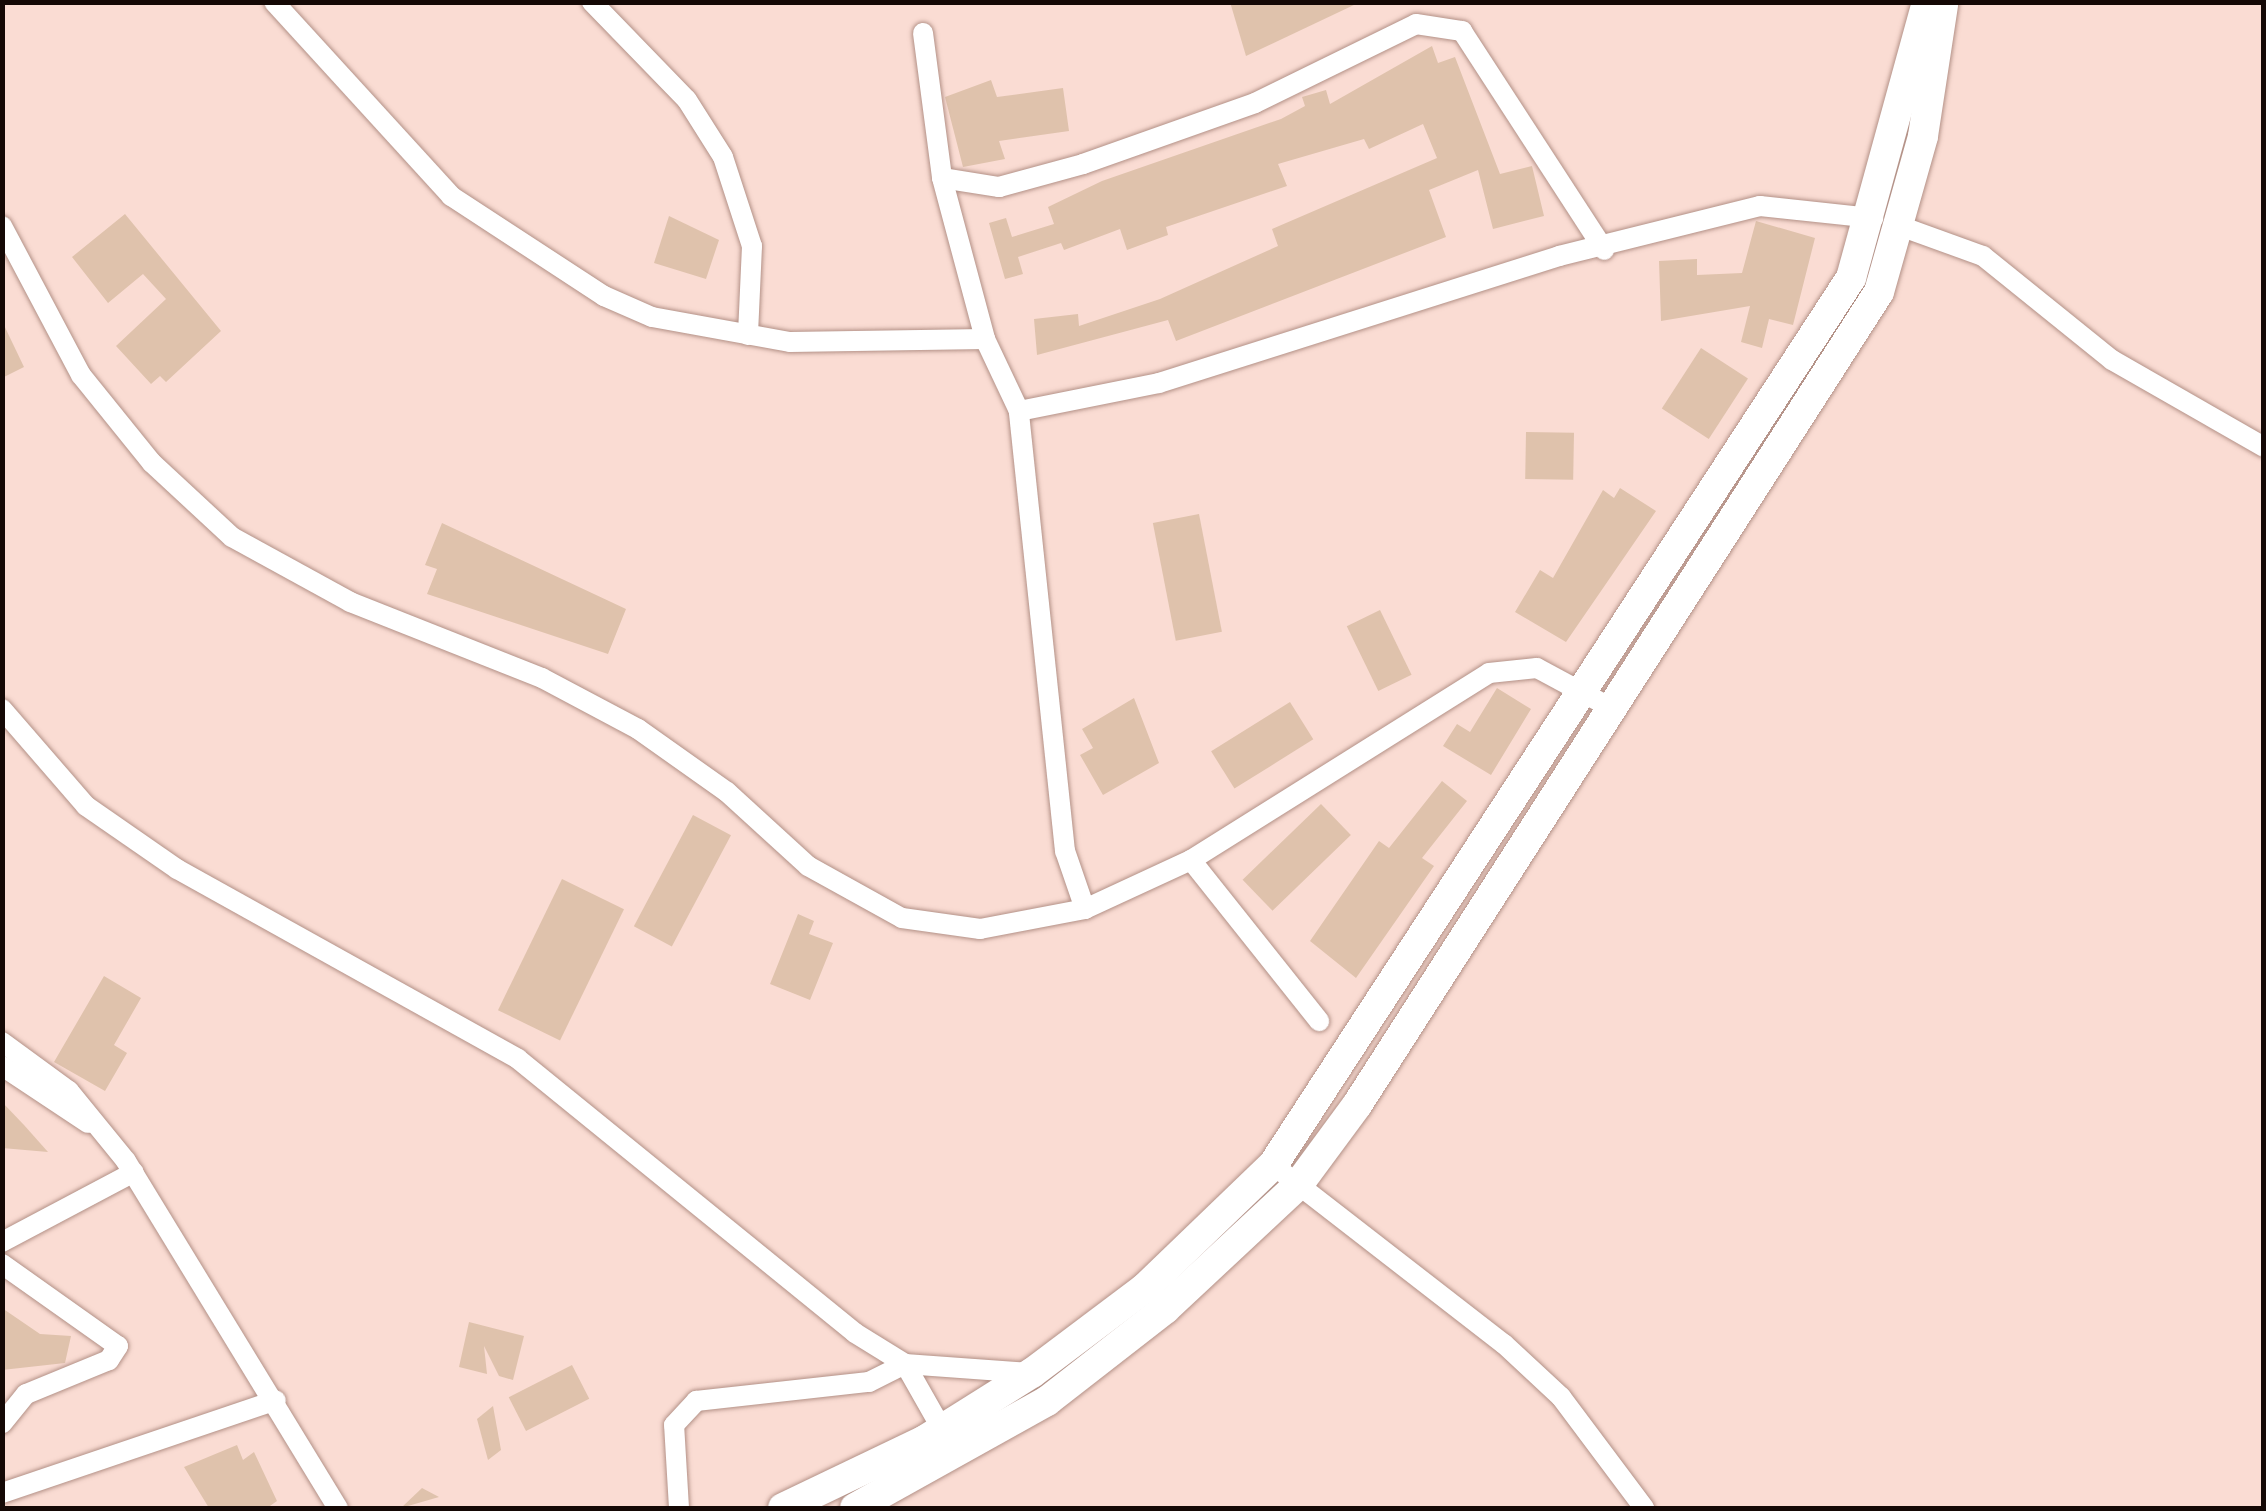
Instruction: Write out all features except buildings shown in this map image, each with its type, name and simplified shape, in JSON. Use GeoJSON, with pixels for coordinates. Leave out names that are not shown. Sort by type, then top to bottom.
{"type":"FeatureCollection","features":[{"type":"Feature","properties":{"kind":"main road"},"geometry":{"type":"LineString","coordinates":[[855,1508],[1048,1400],[1298,1185],[1613,709],[1880,292],[1887,222],[1927,2]]}},
{"type":"Feature","properties":{"kind":"main road"},"geometry":{"type":"LineString","coordinates":[[783,1508],[942,1429],[1032,1374],[1145,1288],[1273,1166],[1586,693],[1887,222],[1943,2]]}},
{"type":"Feature","properties":{"kind":"street"},"geometry":{"type":"LineString","coordinates":[[274,2],[391,139],[507,240],[652,316],[748,335],[986,339]]}},
{"type":"Feature","properties":{"kind":"street"},"geometry":{"type":"LineString","coordinates":[[592,2],[686,100],[723,157],[752,246],[748,335]]}},
{"type":"Feature","properties":{"kind":"street"},"geometry":{"type":"LineString","coordinates":[[942,178],[999,187],[1083,164],[1255,103],[1416,24],[1462,31],[1604,250]]}},
{"type":"Feature","properties":{"kind":"street"},"geometry":{"type":"LineString","coordinates":[[923,33],[942,178],[986,339],[1019,411],[1065,850],[1086,909]]}},
{"type":"Feature","properties":{"kind":"street"},"geometry":{"type":"LineString","coordinates":[[1019,411],[1159,382],[1760,206],[1887,222],[1984,256],[2112,360],[2264,447]]}},
{"type":"Feature","properties":{"kind":"street"},"geometry":{"type":"LineString","coordinates":[[2,226],[38,306],[104,406],[232,537],[350,602],[542,678],[638,729],[856,900],[928,925],[980,929],[1086,909],[1190,860],[1489,672],[1537,668],[1613,709]]}},
{"type":"Feature","properties":{"kind":"street"},"geometry":{"type":"LineString","coordinates":[[2,710],[48,773],[86,806],[177,869],[518,1059],[905,1364],[942,1429]]}},
{"type":"Feature","properties":{"kind":"street"},"geometry":{"type":"LineString","coordinates":[[1190,860],[1320,1021]]}},
{"type":"Feature","properties":{"kind":"street"},"geometry":{"type":"LineString","coordinates":[[2,1042],[69,1091],[94,1127],[134,1172],[276,1400],[338,1508]]}},
{"type":"Feature","properties":{"kind":"street"},"geometry":{"type":"LineString","coordinates":[[2,1066],[94,1127]]}},
{"type":"Feature","properties":{"kind":"street"},"geometry":{"type":"LineString","coordinates":[[1273,1166],[1547,1384],[1644,1508]]}},
{"type":"Feature","properties":{"kind":"street"},"geometry":{"type":"LineString","coordinates":[[2,1242],[134,1172]]}},
{"type":"Feature","properties":{"kind":"street"},"geometry":{"type":"LineString","coordinates":[[2,1264],[118,1346],[109,1360],[26,1394],[2,1424]]}},
{"type":"Feature","properties":{"kind":"street"},"geometry":{"type":"LineString","coordinates":[[679,1508],[674,1426],[696,1401],[869,1382],[905,1364],[1032,1374]]}},
{"type":"Feature","properties":{"kind":"street"},"geometry":{"type":"LineString","coordinates":[[2,1493],[276,1400]]}}]}
